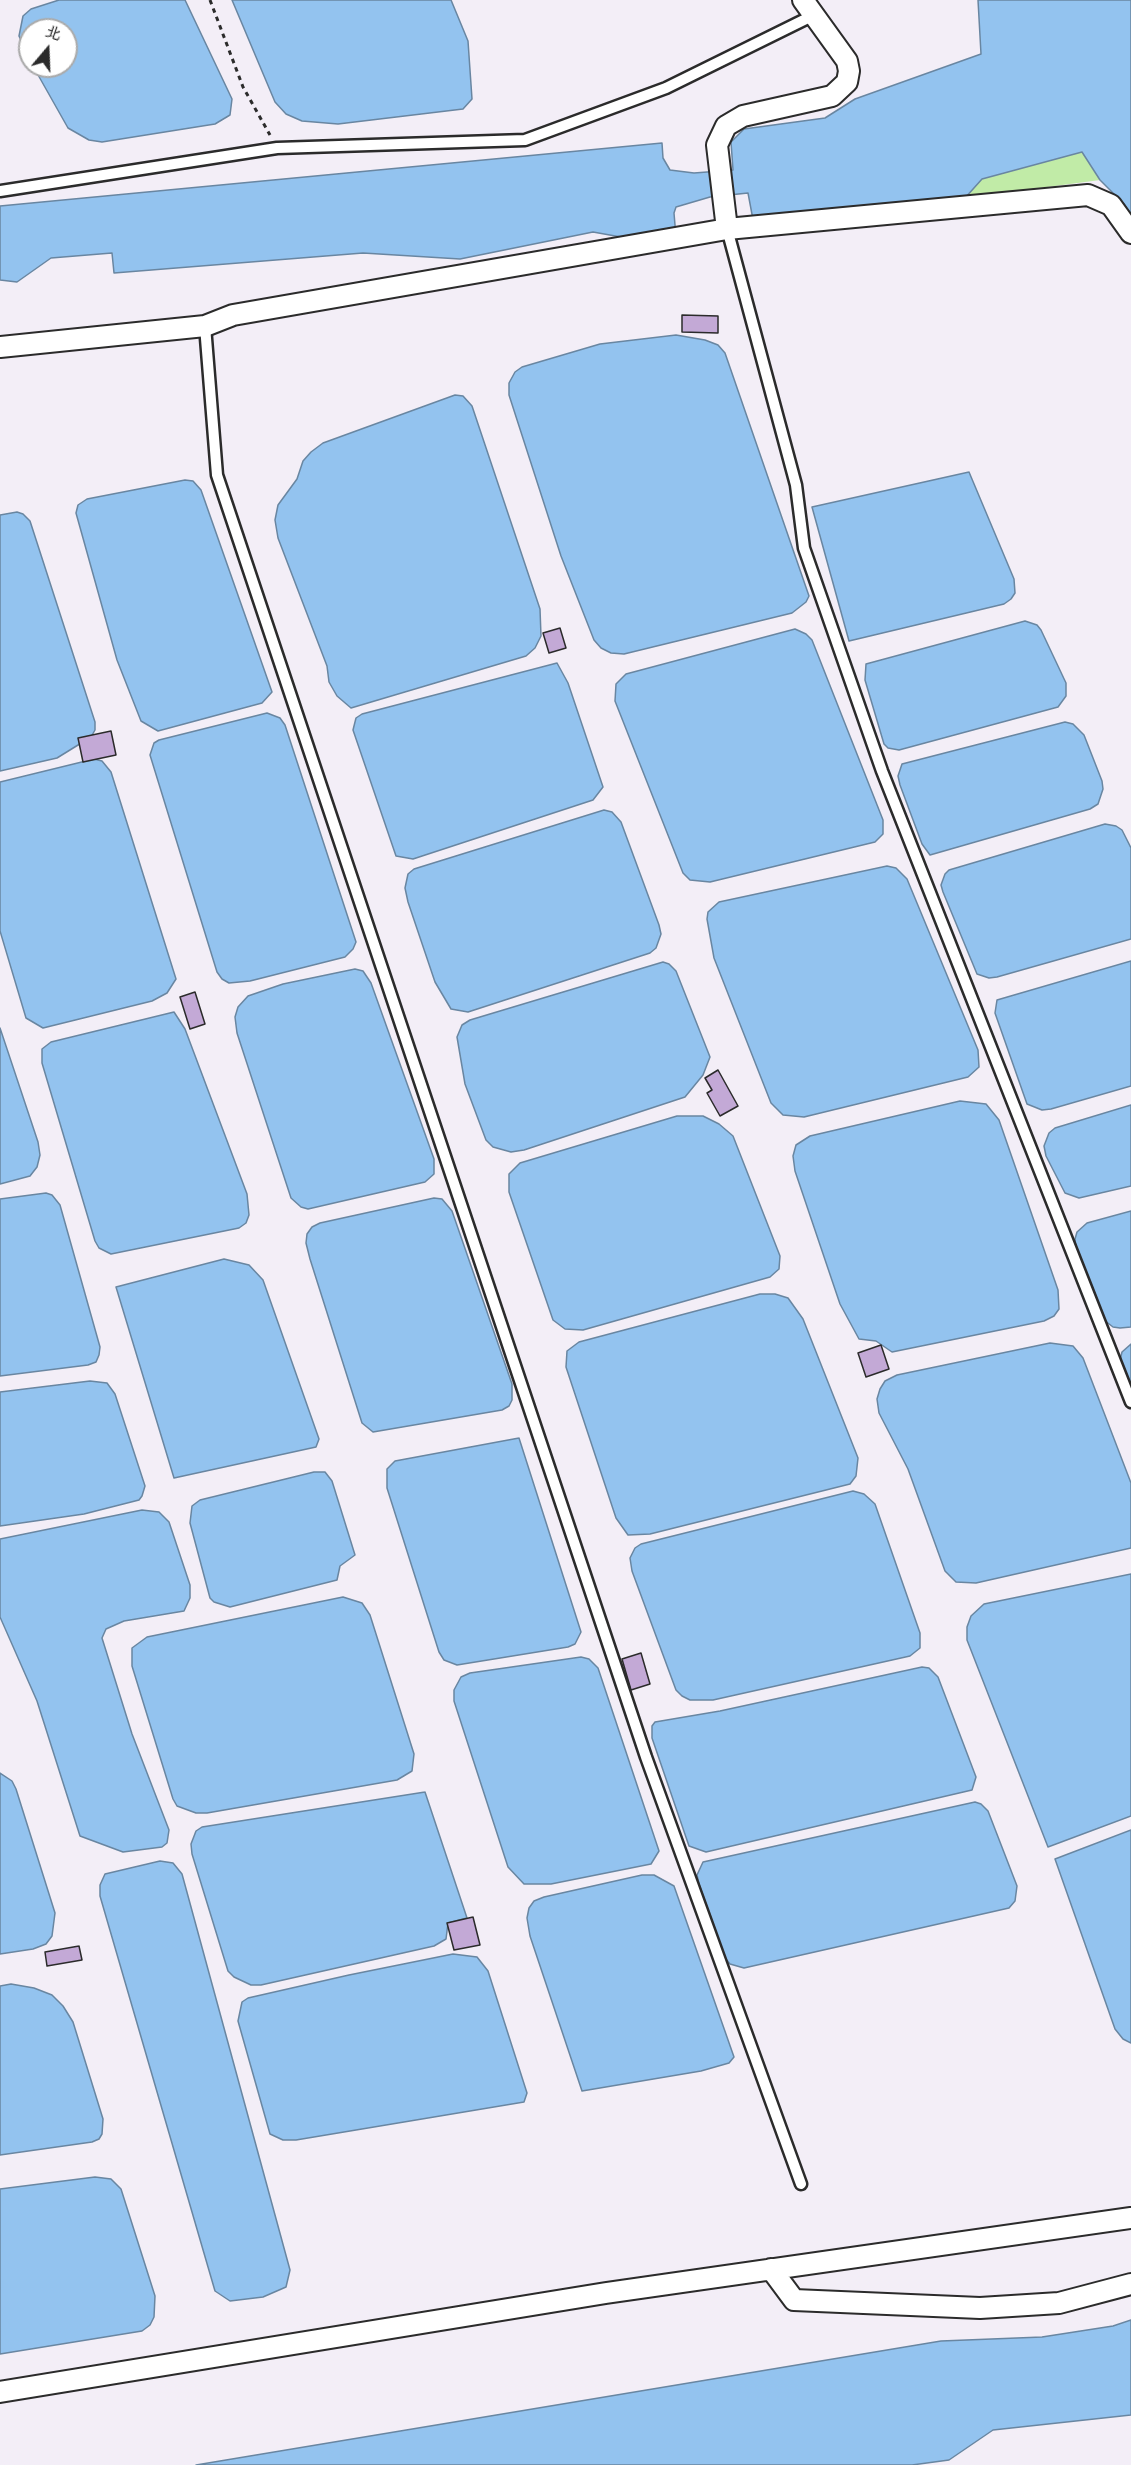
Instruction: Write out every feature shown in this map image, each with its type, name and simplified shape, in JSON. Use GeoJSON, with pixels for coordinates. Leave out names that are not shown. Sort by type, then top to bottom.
{"type":"FeatureCollection","features":[{"type":"Feature","properties":{"kind":"street"},"geometry":{"type":"LineString","coordinates":[[723,207],[717,145],[726,126],[734,119],[832,96],[841,90],[849,71],[847,61],[808,7]]}},
{"type":"Feature","properties":{"kind":"street"},"geometry":{"type":"LineString","coordinates":[[0,347],[205,326],[233,315],[727,229],[1088,195],[1112,205],[1131,233]]}},
{"type":"Feature","properties":{"kind":"street"},"geometry":{"type":"LineString","coordinates":[[0,2392],[594,2295],[1131,2218]]}},
{"type":"Feature","properties":{"kind":"street"},"geometry":{"type":"LineString","coordinates":[[771,2270],[794,2300],[980,2308],[1059,2303],[1131,2284]]}},
{"type":"Feature","properties":{"kind":"lane"},"geometry":{"type":"LineString","coordinates":[[0,191],[277,148],[525,140],[666,88],[808,7]]}},
{"type":"Feature","properties":{"kind":"lane"},"geometry":{"type":"LineString","coordinates":[[723,207],[796,485],[804,548],[882,771],[1131,1402]]}},
{"type":"Feature","properties":{"kind":"lane"},"geometry":{"type":"LineString","coordinates":[[205,326],[217,475],[646,1757],[801,2184]]}},
{"type":"Feature","properties":{"kind":"path"},"geometry":{"type":"LineString","coordinates":[[210,0],[243,87],[277,148]]}},
{"type":"Feature","properties":{"kind":"green space"},"geometry":{"type":"Polygon","coordinates":[[[1082,152],[1100,180],[965,198],[982,179],[1082,152]]]}},
{"type":"Feature","properties":{"kind":"water"},"geometry":{"type":"Polygon","coordinates":[[[59,0],[185,0],[232,99],[230,115],[215,124],[102,142],[89,140],[68,128],[40,78],[78,78],[78,18],[23,18],[31,9],[59,0]]]}},
{"type":"Feature","properties":{"kind":"water"},"geometry":{"type":"Polygon","coordinates":[[[232,0],[451,0],[468,41],[472,99],[463,109],[338,124],[302,121],[286,114],[275,102],[232,0]]]}},
{"type":"Feature","properties":{"kind":"water"},"geometry":{"type":"Polygon","coordinates":[[[978,0],[1131,0],[1131,215],[1124,204],[1100,180],[1082,152],[982,179],[965,198],[754,225],[748,193],[710,197],[676,207],[674,213],[676,237],[632,239],[593,232],[460,259],[363,253],[114,273],[112,253],[51,258],[17,282],[0,280],[0,206],[662,143],[663,158],[670,170],[694,173],[733,170],[731,142],[744,129],[825,118],[855,99],[981,54],[978,0]]]}},
{"type":"Feature","properties":{"kind":"water"},"geometry":{"type":"Polygon","coordinates":[[[676,335],[705,340],[718,345],[725,353],[809,596],[806,602],[792,613],[624,654],[611,653],[601,648],[594,640],[561,556],[509,395],[509,383],[515,372],[522,367],[600,344],[676,335]]]}},
{"type":"Feature","properties":{"kind":"water"},"geometry":{"type":"Polygon","coordinates":[[[455,395],[463,396],[472,406],[540,609],[541,636],[535,648],[526,656],[351,708],[337,696],[329,682],[327,666],[278,538],[275,520],[278,505],[297,479],[303,461],[323,443],[455,395]]]}},
{"type":"Feature","properties":{"kind":"water"},"geometry":{"type":"Polygon","coordinates":[[[969,472],[1014,579],[1015,593],[1011,599],[1004,604],[849,641],[812,507],[969,472]]]}},
{"type":"Feature","properties":{"kind":"water"},"geometry":{"type":"Polygon","coordinates":[[[185,480],[193,481],[201,490],[272,692],[262,703],[158,731],[141,721],[117,660],[76,513],[78,505],[87,499],[185,480]]]}},
{"type":"Feature","properties":{"kind":"water"},"geometry":{"type":"Polygon","coordinates":[[[17,512],[30,521],[95,722],[95,730],[91,737],[57,758],[0,771],[0,515],[17,512]]]}},
{"type":"Feature","properties":{"kind":"water"},"geometry":{"type":"Polygon","coordinates":[[[1025,621],[1037,625],[1041,630],[1066,683],[1066,696],[1058,707],[899,750],[888,748],[884,744],[865,680],[866,664],[1025,621]]]}},
{"type":"Feature","properties":{"kind":"water"},"geometry":{"type":"Polygon","coordinates":[[[795,629],[812,640],[883,820],[883,834],[875,842],[710,882],[690,880],[683,873],[615,701],[616,684],[626,674],[795,629]]]}},
{"type":"Feature","properties":{"kind":"water"},"geometry":{"type":"Polygon","coordinates":[[[557,663],[568,683],[603,787],[593,800],[413,859],[396,856],[353,730],[356,718],[362,714],[557,663]]]}},
{"type":"Feature","properties":{"kind":"water"},"geometry":{"type":"Polygon","coordinates":[[[267,713],[280,718],[285,725],[356,942],[345,957],[250,981],[229,983],[217,972],[150,755],[154,743],[159,740],[267,713]]]}},
{"type":"Feature","properties":{"kind":"water"},"geometry":{"type":"Polygon","coordinates":[[[1065,722],[1073,724],[1084,735],[1102,781],[1103,789],[1098,804],[1090,809],[930,855],[922,844],[900,785],[898,776],[902,764],[1065,722]]]}},
{"type":"Feature","properties":{"kind":"water"},"geometry":{"type":"Polygon","coordinates":[[[94,759],[102,761],[111,772],[176,979],[167,993],[152,1001],[43,1028],[26,1018],[0,931],[0,782],[94,759]]]}},
{"type":"Feature","properties":{"kind":"water"},"geometry":{"type":"Polygon","coordinates":[[[604,810],[612,812],[621,822],[659,925],[661,934],[656,948],[650,953],[468,1012],[451,1009],[435,982],[408,902],[405,888],[408,874],[414,869],[604,810]]]}},
{"type":"Feature","properties":{"kind":"water"},"geometry":{"type":"Polygon","coordinates":[[[1105,824],[1122,830],[1131,848],[1131,939],[997,977],[989,978],[977,974],[943,892],[941,885],[945,874],[949,870],[1105,824]]]}},
{"type":"Feature","properties":{"kind":"water"},"geometry":{"type":"Polygon","coordinates":[[[887,866],[896,868],[907,879],[978,1050],[979,1067],[968,1077],[804,1117],[783,1115],[771,1103],[714,958],[707,919],[708,912],[719,902],[887,866]]]}},
{"type":"Feature","properties":{"kind":"water"},"geometry":{"type":"Polygon","coordinates":[[[1131,961],[1131,1086],[1051,1109],[1042,1110],[1027,1104],[995,1013],[997,1000],[1131,961]]]}},
{"type":"Feature","properties":{"kind":"water"},"geometry":{"type":"Polygon","coordinates":[[[663,962],[676,971],[710,1057],[703,1075],[685,1097],[524,1150],[511,1152],[493,1147],[486,1140],[465,1084],[457,1037],[462,1025],[470,1020],[663,962]]]}},
{"type":"Feature","properties":{"kind":"water"},"geometry":{"type":"Polygon","coordinates":[[[355,969],[363,971],[371,983],[434,1159],[434,1174],[425,1182],[308,1209],[301,1207],[291,1198],[237,1033],[235,1017],[238,1007],[248,996],[283,984],[355,969]]]}},
{"type":"Feature","properties":{"kind":"water"},"geometry":{"type":"Polygon","coordinates":[[[174,1012],[185,1029],[247,1194],[249,1215],[246,1223],[239,1228],[111,1254],[99,1248],[95,1241],[42,1063],[42,1049],[51,1042],[174,1012]]]}},
{"type":"Feature","properties":{"kind":"water"},"geometry":{"type":"Polygon","coordinates":[[[0,1028],[38,1142],[40,1155],[37,1167],[30,1176],[0,1184],[0,1028]]]}},
{"type":"Feature","properties":{"kind":"water"},"geometry":{"type":"Polygon","coordinates":[[[960,1101],[986,1104],[999,1120],[1058,1290],[1059,1309],[1054,1316],[1044,1321],[892,1352],[876,1341],[859,1339],[840,1304],[795,1171],[793,1156],[796,1145],[810,1136],[960,1101]]]}},
{"type":"Feature","properties":{"kind":"water"},"geometry":{"type":"Polygon","coordinates":[[[1131,1105],[1131,1186],[1079,1198],[1065,1193],[1046,1156],[1044,1146],[1049,1133],[1055,1128],[1131,1105]]]}},
{"type":"Feature","properties":{"kind":"water"},"geometry":{"type":"Polygon","coordinates":[[[677,1116],[703,1116],[719,1124],[733,1136],[780,1256],[779,1269],[770,1277],[583,1330],[565,1329],[553,1320],[509,1192],[509,1174],[520,1163],[677,1116]]]}},
{"type":"Feature","properties":{"kind":"water"},"geometry":{"type":"Polygon","coordinates":[[[46,1193],[52,1195],[60,1205],[100,1347],[99,1355],[96,1362],[88,1365],[0,1376],[0,1199],[46,1193]]]}},
{"type":"Feature","properties":{"kind":"water"},"geometry":{"type":"Polygon","coordinates":[[[434,1198],[442,1199],[452,1211],[512,1384],[512,1400],[509,1406],[502,1410],[373,1432],[362,1423],[310,1259],[306,1243],[307,1234],[312,1227],[320,1223],[434,1198]]]}},
{"type":"Feature","properties":{"kind":"water"},"geometry":{"type":"Polygon","coordinates":[[[1131,1211],[1131,1327],[1120,1328],[1113,1327],[1104,1320],[1076,1248],[1075,1239],[1077,1232],[1087,1223],[1131,1211]]]}},
{"type":"Feature","properties":{"kind":"water"},"geometry":{"type":"Polygon","coordinates":[[[224,1259],[249,1265],[263,1280],[319,1439],[316,1447],[174,1478],[116,1287],[224,1259]]]}},
{"type":"Feature","properties":{"kind":"water"},"geometry":{"type":"Polygon","coordinates":[[[760,1294],[775,1294],[788,1298],[803,1319],[858,1458],[856,1476],[850,1484],[650,1534],[628,1535],[616,1518],[566,1367],[567,1351],[579,1342],[760,1294]]]}},
{"type":"Feature","properties":{"kind":"water"},"geometry":{"type":"Polygon","coordinates":[[[1050,1343],[1073,1346],[1083,1358],[1131,1483],[1131,1548],[976,1583],[956,1582],[945,1571],[908,1469],[879,1413],[877,1399],[880,1389],[885,1381],[897,1375],[1050,1343]]]}},
{"type":"Feature","properties":{"kind":"water"},"geometry":{"type":"Polygon","coordinates":[[[1131,1344],[1131,1390],[1120,1360],[1122,1352],[1131,1344]]]}},
{"type":"Feature","properties":{"kind":"water"},"geometry":{"type":"Polygon","coordinates":[[[90,1381],[107,1383],[115,1394],[145,1486],[142,1496],[139,1500],[84,1514],[0,1526],[0,1392],[90,1381]]]}},
{"type":"Feature","properties":{"kind":"water"},"geometry":{"type":"Polygon","coordinates":[[[519,1438],[581,1632],[575,1644],[568,1647],[457,1665],[444,1660],[439,1652],[387,1488],[387,1469],[395,1461],[519,1438]]]}},
{"type":"Feature","properties":{"kind":"water"},"geometry":{"type":"Polygon","coordinates":[[[314,1472],[325,1472],[332,1481],[355,1555],[340,1566],[337,1580],[230,1607],[214,1602],[210,1598],[190,1523],[192,1506],[200,1500],[314,1472]]]}},
{"type":"Feature","properties":{"kind":"water"},"geometry":{"type":"Polygon","coordinates":[[[853,1491],[864,1494],[875,1504],[920,1633],[920,1648],[910,1656],[713,1700],[690,1700],[682,1696],[676,1690],[632,1571],[630,1558],[635,1548],[641,1544],[853,1491]]]}},
{"type":"Feature","properties":{"kind":"water"},"geometry":{"type":"Polygon","coordinates":[[[142,1510],[159,1512],[169,1522],[190,1585],[190,1598],[184,1611],[124,1621],[106,1629],[102,1638],[132,1734],[169,1830],[167,1843],[162,1847],[123,1852],[80,1836],[37,1701],[0,1617],[0,1539],[142,1510]]]}},
{"type":"Feature","properties":{"kind":"water"},"geometry":{"type":"Polygon","coordinates":[[[1131,1574],[1131,1816],[1048,1847],[967,1640],[967,1627],[971,1616],[984,1604],[1131,1574]]]}},
{"type":"Feature","properties":{"kind":"water"},"geometry":{"type":"Polygon","coordinates":[[[343,1597],[362,1603],[370,1615],[414,1754],[412,1771],[397,1780],[207,1813],[196,1813],[177,1806],[132,1666],[132,1648],[147,1637],[343,1597]]]}},
{"type":"Feature","properties":{"kind":"water"},"geometry":{"type":"Polygon","coordinates":[[[581,1657],[589,1659],[598,1668],[659,1851],[651,1864],[551,1884],[524,1884],[508,1867],[454,1701],[454,1690],[461,1677],[470,1673],[581,1657]]]}},
{"type":"Feature","properties":{"kind":"water"},"geometry":{"type":"Polygon","coordinates":[[[922,1667],[929,1668],[938,1677],[976,1777],[972,1790],[706,1852],[689,1846],[652,1738],[652,1726],[655,1722],[720,1711],[922,1667]]]}},
{"type":"Feature","properties":{"kind":"water"},"geometry":{"type":"Polygon","coordinates":[[[0,1773],[12,1781],[16,1789],[55,1913],[52,1936],[46,1944],[33,1949],[0,1954],[0,1773]]]}},
{"type":"Feature","properties":{"kind":"water"},"geometry":{"type":"Polygon","coordinates":[[[425,1792],[467,1918],[448,1923],[446,1939],[434,1946],[261,1985],[251,1985],[234,1977],[228,1971],[192,1854],[191,1844],[196,1831],[202,1827],[425,1792]]]}},
{"type":"Feature","properties":{"kind":"water"},"geometry":{"type":"Polygon","coordinates":[[[975,1802],[988,1811],[1017,1886],[1015,1901],[1009,1908],[744,1968],[730,1964],[725,1958],[699,1884],[697,1875],[703,1862],[975,1802]]]}},
{"type":"Feature","properties":{"kind":"water"},"geometry":{"type":"Polygon","coordinates":[[[1131,1830],[1131,2043],[1123,2039],[1115,2029],[1055,1859],[1131,1830]]]}},
{"type":"Feature","properties":{"kind":"water"},"geometry":{"type":"Polygon","coordinates":[[[160,1861],[173,1863],[182,1874],[290,2270],[286,2287],[263,2297],[230,2301],[215,2291],[100,1896],[100,1885],[105,1874],[160,1861]]]}},
{"type":"Feature","properties":{"kind":"water"},"geometry":{"type":"Polygon","coordinates":[[[642,1875],[654,1875],[674,1886],[734,2057],[729,2063],[701,2071],[582,2091],[530,1936],[527,1918],[529,1908],[534,1901],[544,1897],[642,1875]]]}},
{"type":"Feature","properties":{"kind":"water"},"geometry":{"type":"Polygon","coordinates":[[[453,1954],[477,1957],[488,1971],[527,2093],[524,2102],[296,2140],[283,2140],[270,2134],[238,2021],[242,2002],[248,1998],[349,1975],[453,1954]]]}},
{"type":"Feature","properties":{"kind":"water"},"geometry":{"type":"Polygon","coordinates":[[[11,1984],[34,1988],[52,1995],[63,2006],[73,2022],[103,2119],[102,2134],[99,2139],[92,2142],[0,2155],[0,1986],[11,1984]]]}},
{"type":"Feature","properties":{"kind":"water"},"geometry":{"type":"Polygon","coordinates":[[[95,2177],[111,2179],[121,2189],[155,2296],[154,2317],[150,2325],[142,2331],[0,2354],[0,2189],[95,2177]]]}},
{"type":"Feature","properties":{"kind":"water"},"geometry":{"type":"Polygon","coordinates":[[[1131,2320],[1131,2415],[993,2430],[949,2460],[912,2465],[196,2465],[941,2341],[1042,2337],[1113,2326],[1131,2320]]]}},
{"type":"Feature","properties":{"kind":"building"},"geometry":{"type":"Polygon","coordinates":[[[682,315],[718,316],[718,333],[682,332],[682,315]]]}},
{"type":"Feature","properties":{"kind":"building"},"geometry":{"type":"Polygon","coordinates":[[[560,628],[566,648],[549,653],[543,633],[560,628]]]}},
{"type":"Feature","properties":{"kind":"building"},"geometry":{"type":"Polygon","coordinates":[[[111,731],[116,755],[83,762],[78,738],[111,731]]]}},
{"type":"Feature","properties":{"kind":"building"},"geometry":{"type":"Polygon","coordinates":[[[195,992],[205,1024],[190,1029],[180,997],[195,992]]]}},
{"type":"Feature","properties":{"kind":"building"},"geometry":{"type":"Polygon","coordinates":[[[718,1070],[738,1106],[720,1116],[707,1093],[712,1090],[705,1078],[718,1070]]]}},
{"type":"Feature","properties":{"kind":"building"},"geometry":{"type":"Polygon","coordinates":[[[881,1345],[889,1369],[866,1377],[858,1353],[881,1345]]]}},
{"type":"Feature","properties":{"kind":"building"},"geometry":{"type":"Polygon","coordinates":[[[641,1653],[650,1684],[631,1690],[622,1659],[641,1653]]]}},
{"type":"Feature","properties":{"kind":"building"},"geometry":{"type":"Polygon","coordinates":[[[473,1917],[480,1945],[454,1950],[447,1923],[473,1917]]]}},
{"type":"Feature","properties":{"kind":"building"},"geometry":{"type":"Polygon","coordinates":[[[79,1946],[82,1960],[47,1966],[45,1952],[79,1946]]]}}]}
